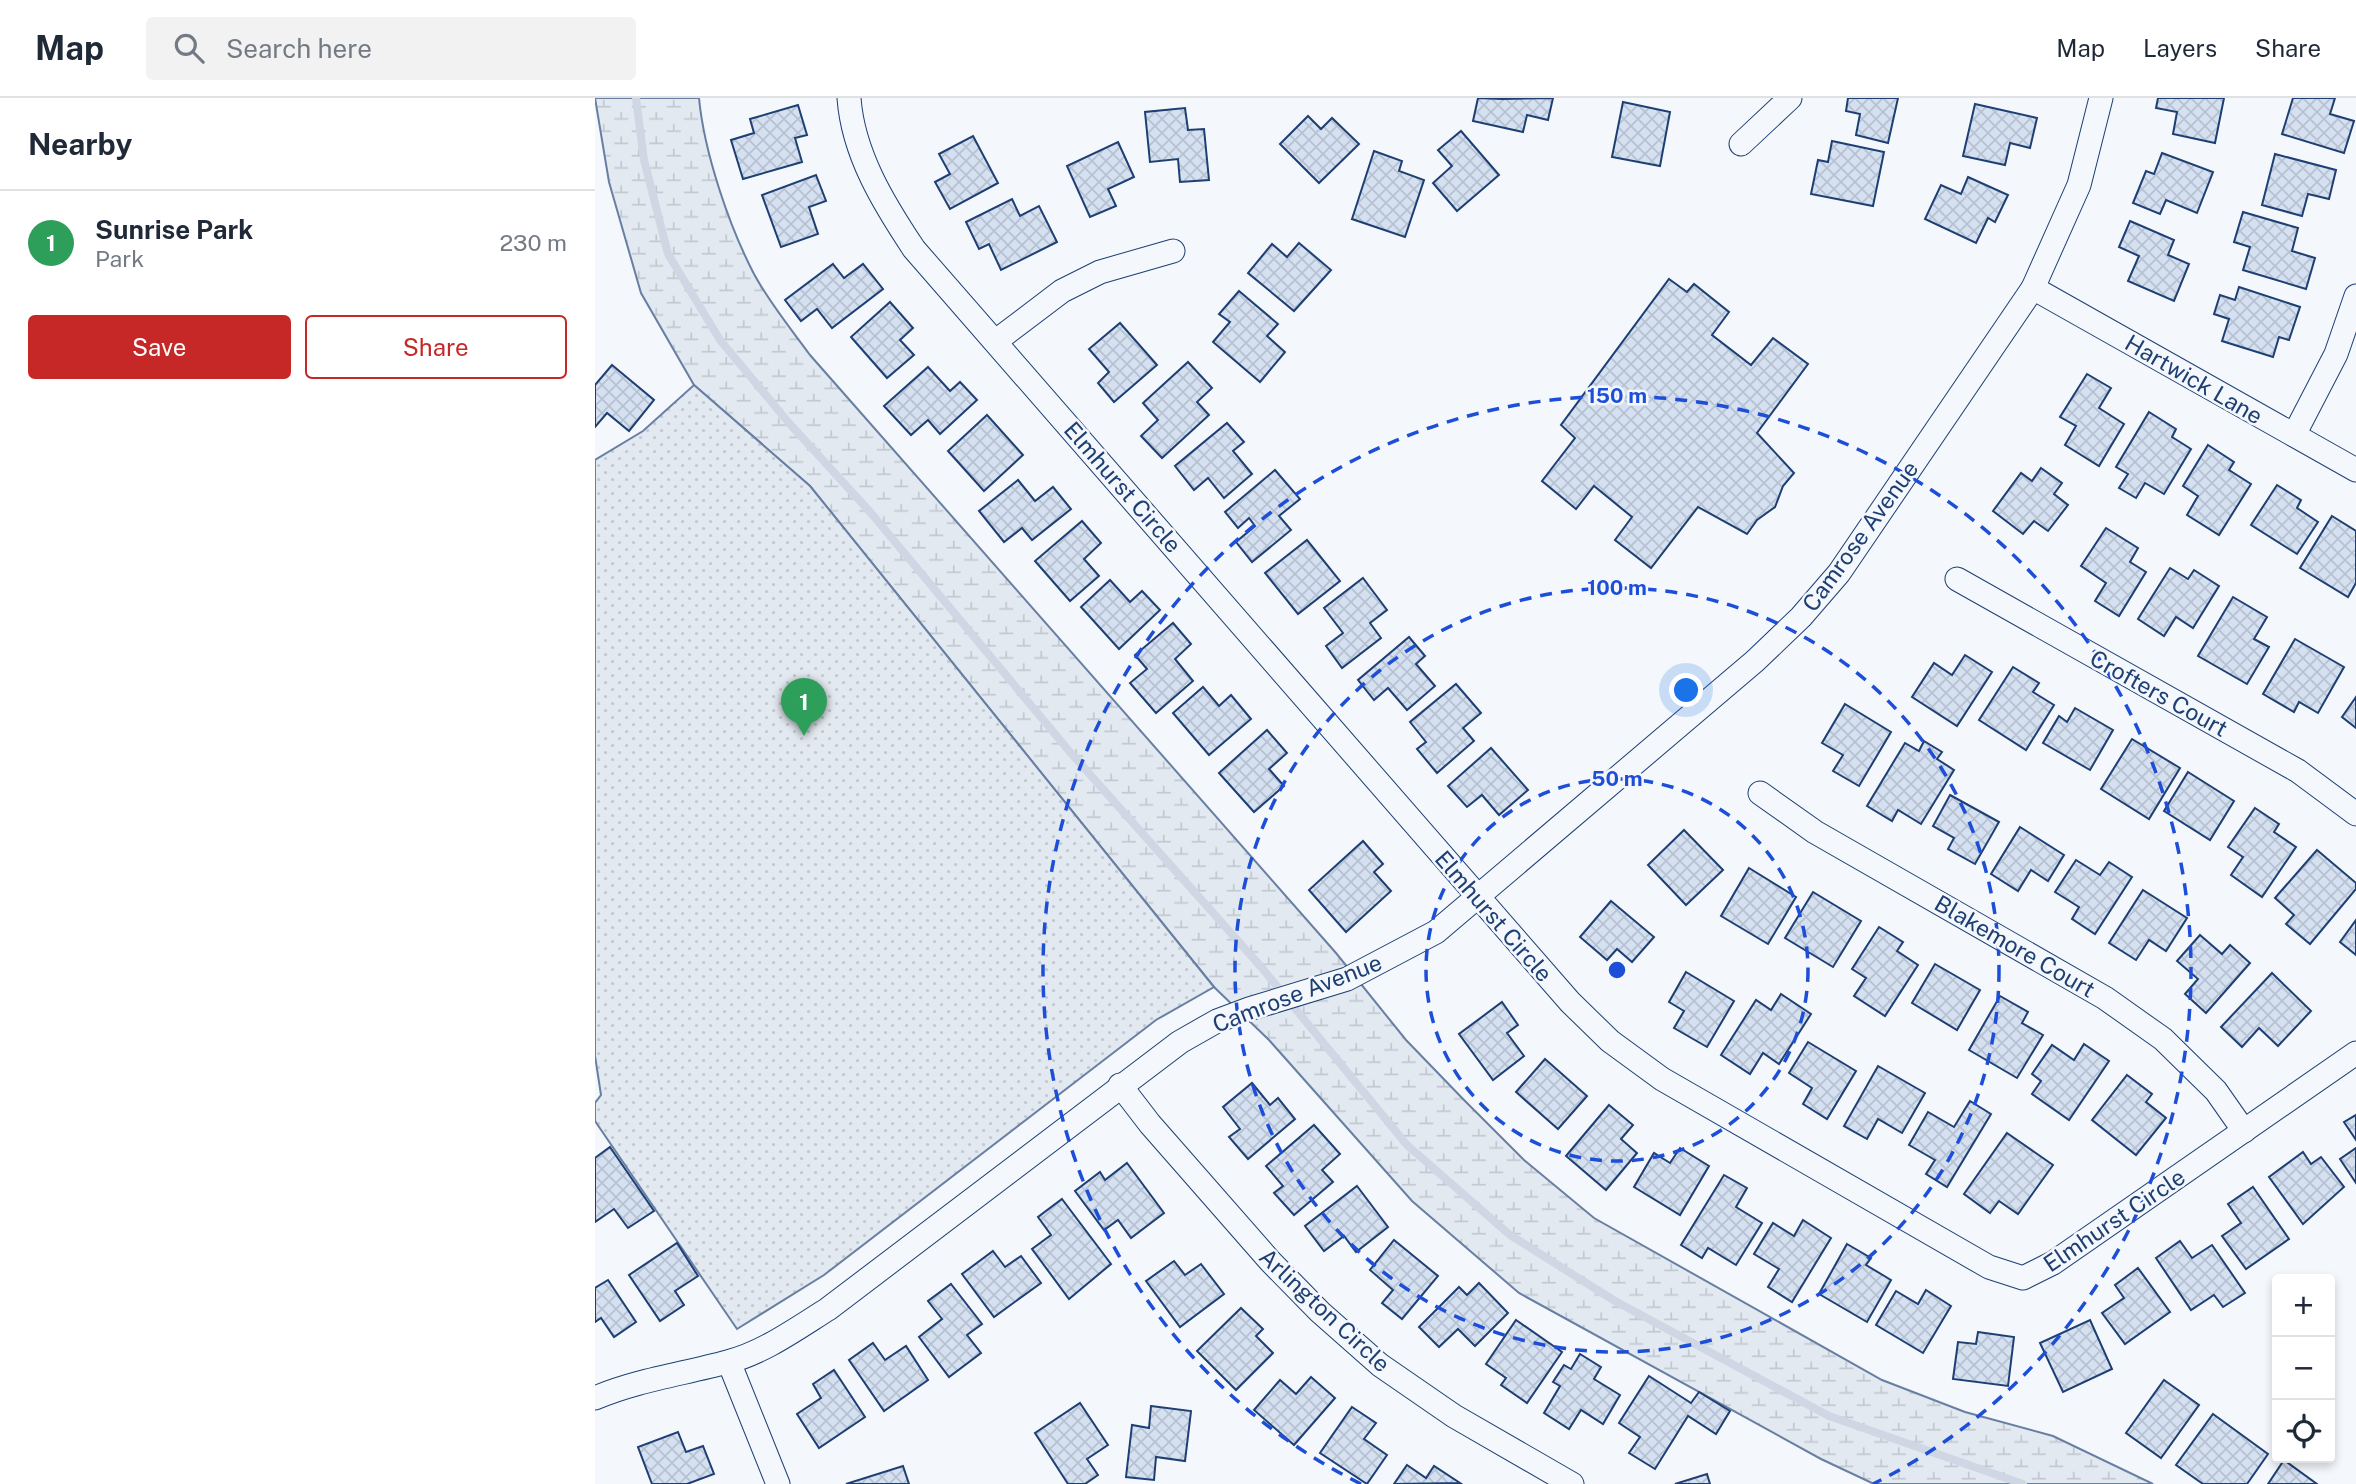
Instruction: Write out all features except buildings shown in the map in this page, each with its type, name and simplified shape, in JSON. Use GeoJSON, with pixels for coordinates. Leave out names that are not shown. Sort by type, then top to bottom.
{"type":"FeatureCollection","features":[{"type":"Feature","properties":{"kind":"street","name":"Elmhurst Circle"},"geometry":{"type":"LineString","coordinates":[[849,98],[863,160],[886,207],[914,249],[1580,1012],[1610,1041],[1662,1079],[1989,1266],[2023,1278],[2053,1263],[2356,1054]]}},
{"type":"Feature","properties":{"kind":"street"},"geometry":{"type":"LineString","coordinates":[[1741,144],[1790,98]]}},
{"type":"Feature","properties":{"kind":"street","name":"Camrose Avenue"},"geometry":{"type":"LineString","coordinates":[[595,1398],[613,1390],[729,1362],[773,1343],[828,1309],[1180,1042],[1217,1021],[1347,979],[1436,932],[1755,661],[1801,617],[1839,573],[2033,288],[2079,185],[2101,98]]}},
{"type":"Feature","properties":{"kind":"street"},"geometry":{"type":"LineString","coordinates":[[996,341],[1062,291],[1100,272],[1173,251]]}},
{"type":"Feature","properties":{"kind":"street","name":"Hartwick Lane"},"geometry":{"type":"LineString","coordinates":[[2033,288],[2356,470]]}},
{"type":"Feature","properties":{"kind":"street"},"geometry":{"type":"LineString","coordinates":[[2294,435],[2336,354],[2356,296]]}},
{"type":"Feature","properties":{"kind":"street","name":"Crofters Court"},"geometry":{"type":"LineString","coordinates":[[1957,579],[2298,771],[2356,814]]}},
{"type":"Feature","properties":{"kind":"street","name":"Blakemore Court"},"geometry":{"type":"LineString","coordinates":[[1760,793],[1815,832],[2105,998],[2163,1039],[2215,1091],[2244,1131]]}},
{"type":"Feature","properties":{"kind":"street","name":"Arlington Circle"},"geometry":{"type":"LineString","coordinates":[[1121,1085],[1150,1125],[1270,1261],[1320,1312],[1380,1365],[1454,1416],[1572,1484]]}},
{"type":"Feature","properties":{"kind":"street"},"geometry":{"type":"LineString","coordinates":[[729,1362],[778,1484]]}},
{"type":"Feature","properties":{"kind":"green space"},"geometry":{"type":"Polygon","coordinates":[[[595,98],[699,98],[712,165],[745,255],[760,284],[810,355],[1336,953],[1406,1040],[1524,1160],[1594,1218],[1882,1380],[1965,1412],[2053,1436],[2153,1484],[1874,1484],[1821,1459],[1519,1293],[1412,1201],[1269,1040],[1214,987],[810,486],[694,385],[641,293],[609,182],[595,98]]]}},
{"type":"Feature","properties":{"kind":"green space"},"geometry":{"type":"Polygon","coordinates":[[[694,385],[810,486],[1214,987],[1156,1020],[824,1275],[737,1329],[595,1121],[595,1103],[601,1095],[595,1056],[595,460],[643,431],[694,385]]]}},
{"type":"Feature","properties":{"kind":"waterway"},"geometry":{"type":"LineString","coordinates":[[636,98],[644,160],[668,254],[720,340],[789,423],[871,513],[1070,752],[1262,968],[1407,1145],[1510,1235],[1615,1301],[1829,1416],[2023,1484]]}},
{"type":"Feature","properties":{"kind":"place","name":"Sunrise Park"},"geometry":{"type":"Point","coordinates":[804,736]}}]}
